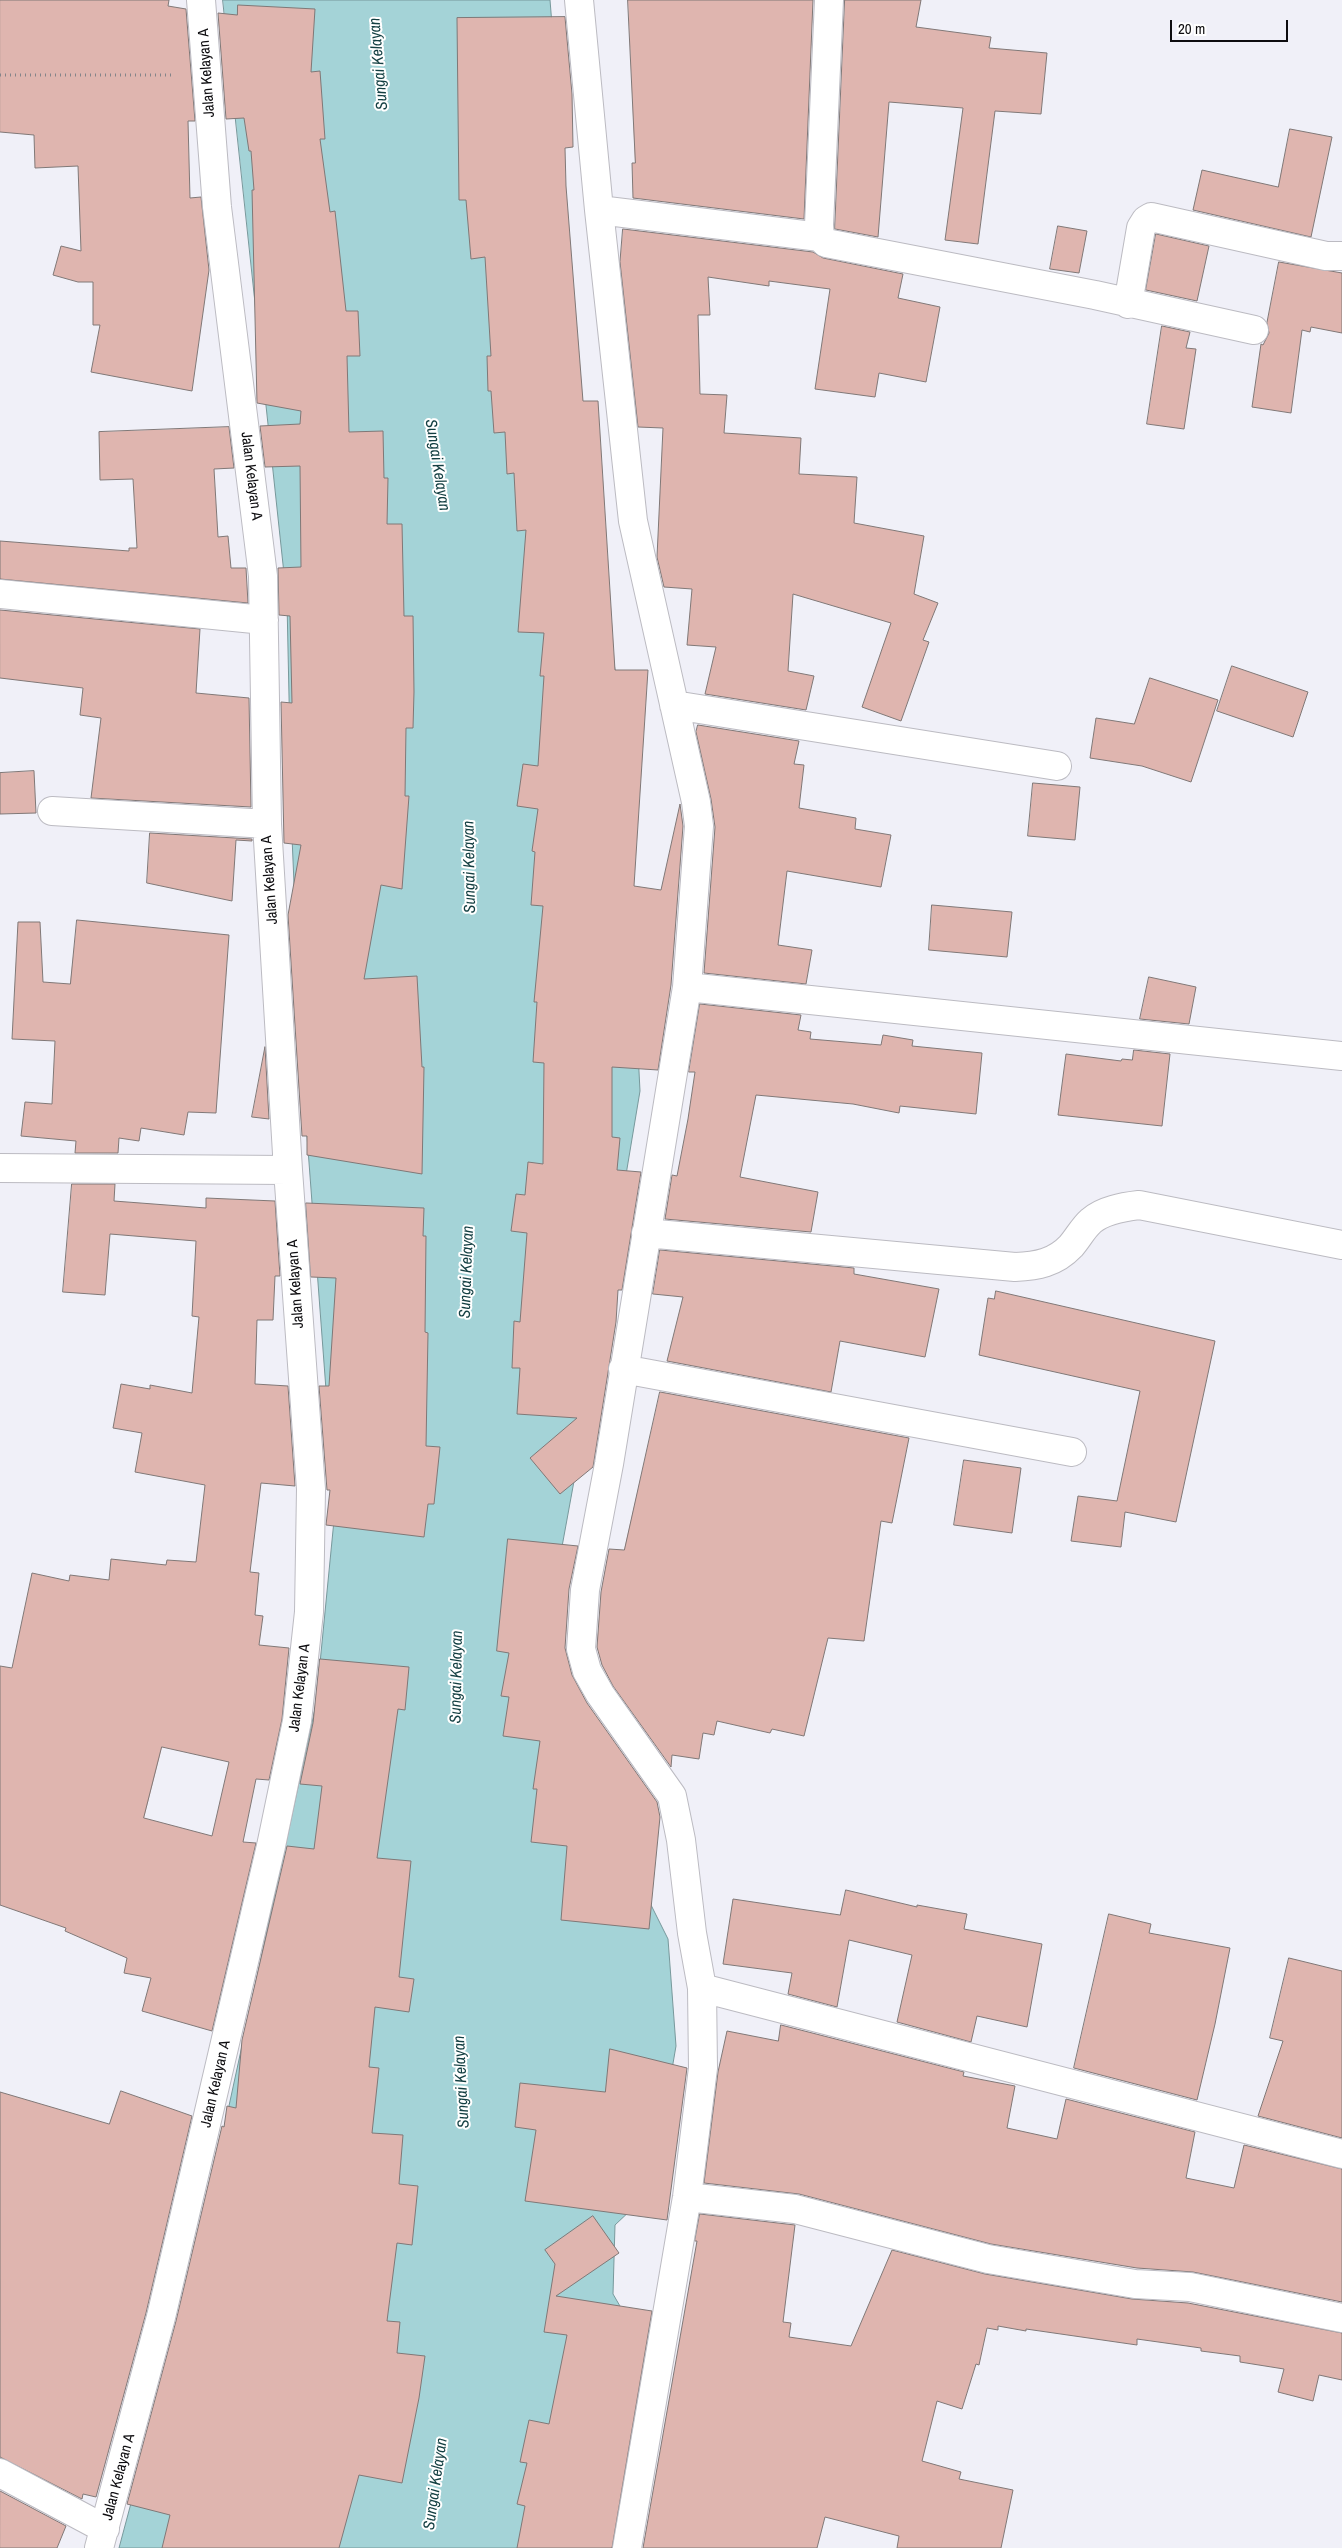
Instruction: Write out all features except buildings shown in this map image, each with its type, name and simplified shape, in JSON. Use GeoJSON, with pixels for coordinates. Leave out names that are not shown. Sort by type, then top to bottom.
{"type":"FeatureCollection","features":[{"type":"Feature","properties":{"kind":"street","name":"Jalan Kelayan A"},"geometry":{"type":"LineString","coordinates":[[102,2538],[161,2317],[271,1846],[297,1721],[309,1612],[311,1489],[266,824],[263,576],[217,207],[202,0]]}},
{"type":"Feature","properties":{"kind":"street"},"geometry":{"type":"LineString","coordinates":[[579,0],[599,210],[634,521],[699,826],[687,987],[585,1590],[581,1649],[587,1671],[600,1694],[672,1796],[682,1840],[692,1933],[702,1988],[703,2068],[687,2197],[627,2548]]}},
{"type":"Feature","properties":{"kind":"street"},"geometry":{"type":"LineString","coordinates":[[829,0],[818,225],[820,237],[826,243],[1254,330]]}},
{"type":"Feature","properties":{"kind":"street"},"geometry":{"type":"LineString","coordinates":[[599,210],[820,237]]}},
{"type":"Feature","properties":{"kind":"street"},"geometry":{"type":"LineString","coordinates":[[1128,304],[1140,228],[1151,217],[1326,256],[1342,256]]}},
{"type":"Feature","properties":{"kind":"street"},"geometry":{"type":"LineString","coordinates":[[0,594],[264,620]]}},
{"type":"Feature","properties":{"kind":"street"},"geometry":{"type":"LineString","coordinates":[[674,705],[1057,766]]}},
{"type":"Feature","properties":{"kind":"street"},"geometry":{"type":"LineString","coordinates":[[52,811],[266,824]]}},
{"type":"Feature","properties":{"kind":"street"},"geometry":{"type":"LineString","coordinates":[[687,987],[1342,1056]]}},
{"type":"Feature","properties":{"kind":"street"},"geometry":{"type":"LineString","coordinates":[[0,1168],[288,1170]]}},
{"type":"Feature","properties":{"kind":"street"},"geometry":{"type":"LineString","coordinates":[[646,1233],[1015,1267],[1039,1266],[1058,1258],[1071,1247],[1091,1220],[1110,1211],[1139,1205],[1342,1245]]}},
{"type":"Feature","properties":{"kind":"street"},"geometry":{"type":"LineString","coordinates":[[623,1369],[1072,1452]]}},
{"type":"Feature","properties":{"kind":"street"},"geometry":{"type":"LineString","coordinates":[[702,1988],[1342,2154]]}},
{"type":"Feature","properties":{"kind":"street"},"geometry":{"type":"LineString","coordinates":[[687,2197],[795,2209],[988,2260],[1135,2284],[1190,2287],[1342,2318]]}},
{"type":"Feature","properties":{"kind":"street"},"geometry":{"type":"LineString","coordinates":[[0,2473],[102,2538]]}},
{"type":"Feature","properties":{"kind":"path"},"geometry":{"type":"LineString","coordinates":[[0,74],[207,76]]}},
{"type":"Feature","properties":{"kind":"water","name":"Sungai Kelayan"},"geometry":{"type":"Polygon","coordinates":[[[223,0],[550,0],[593,536],[620,700],[640,1091],[583,1432],[544,1645],[558,1719],[668,1939],[676,2046],[651,2191],[615,2225],[613,2294],[628,2320],[586,2548],[119,2548],[193,2272],[316,1704],[335,1510],[302,1069],[292,837],[287,602],[223,0]]]}}]}
